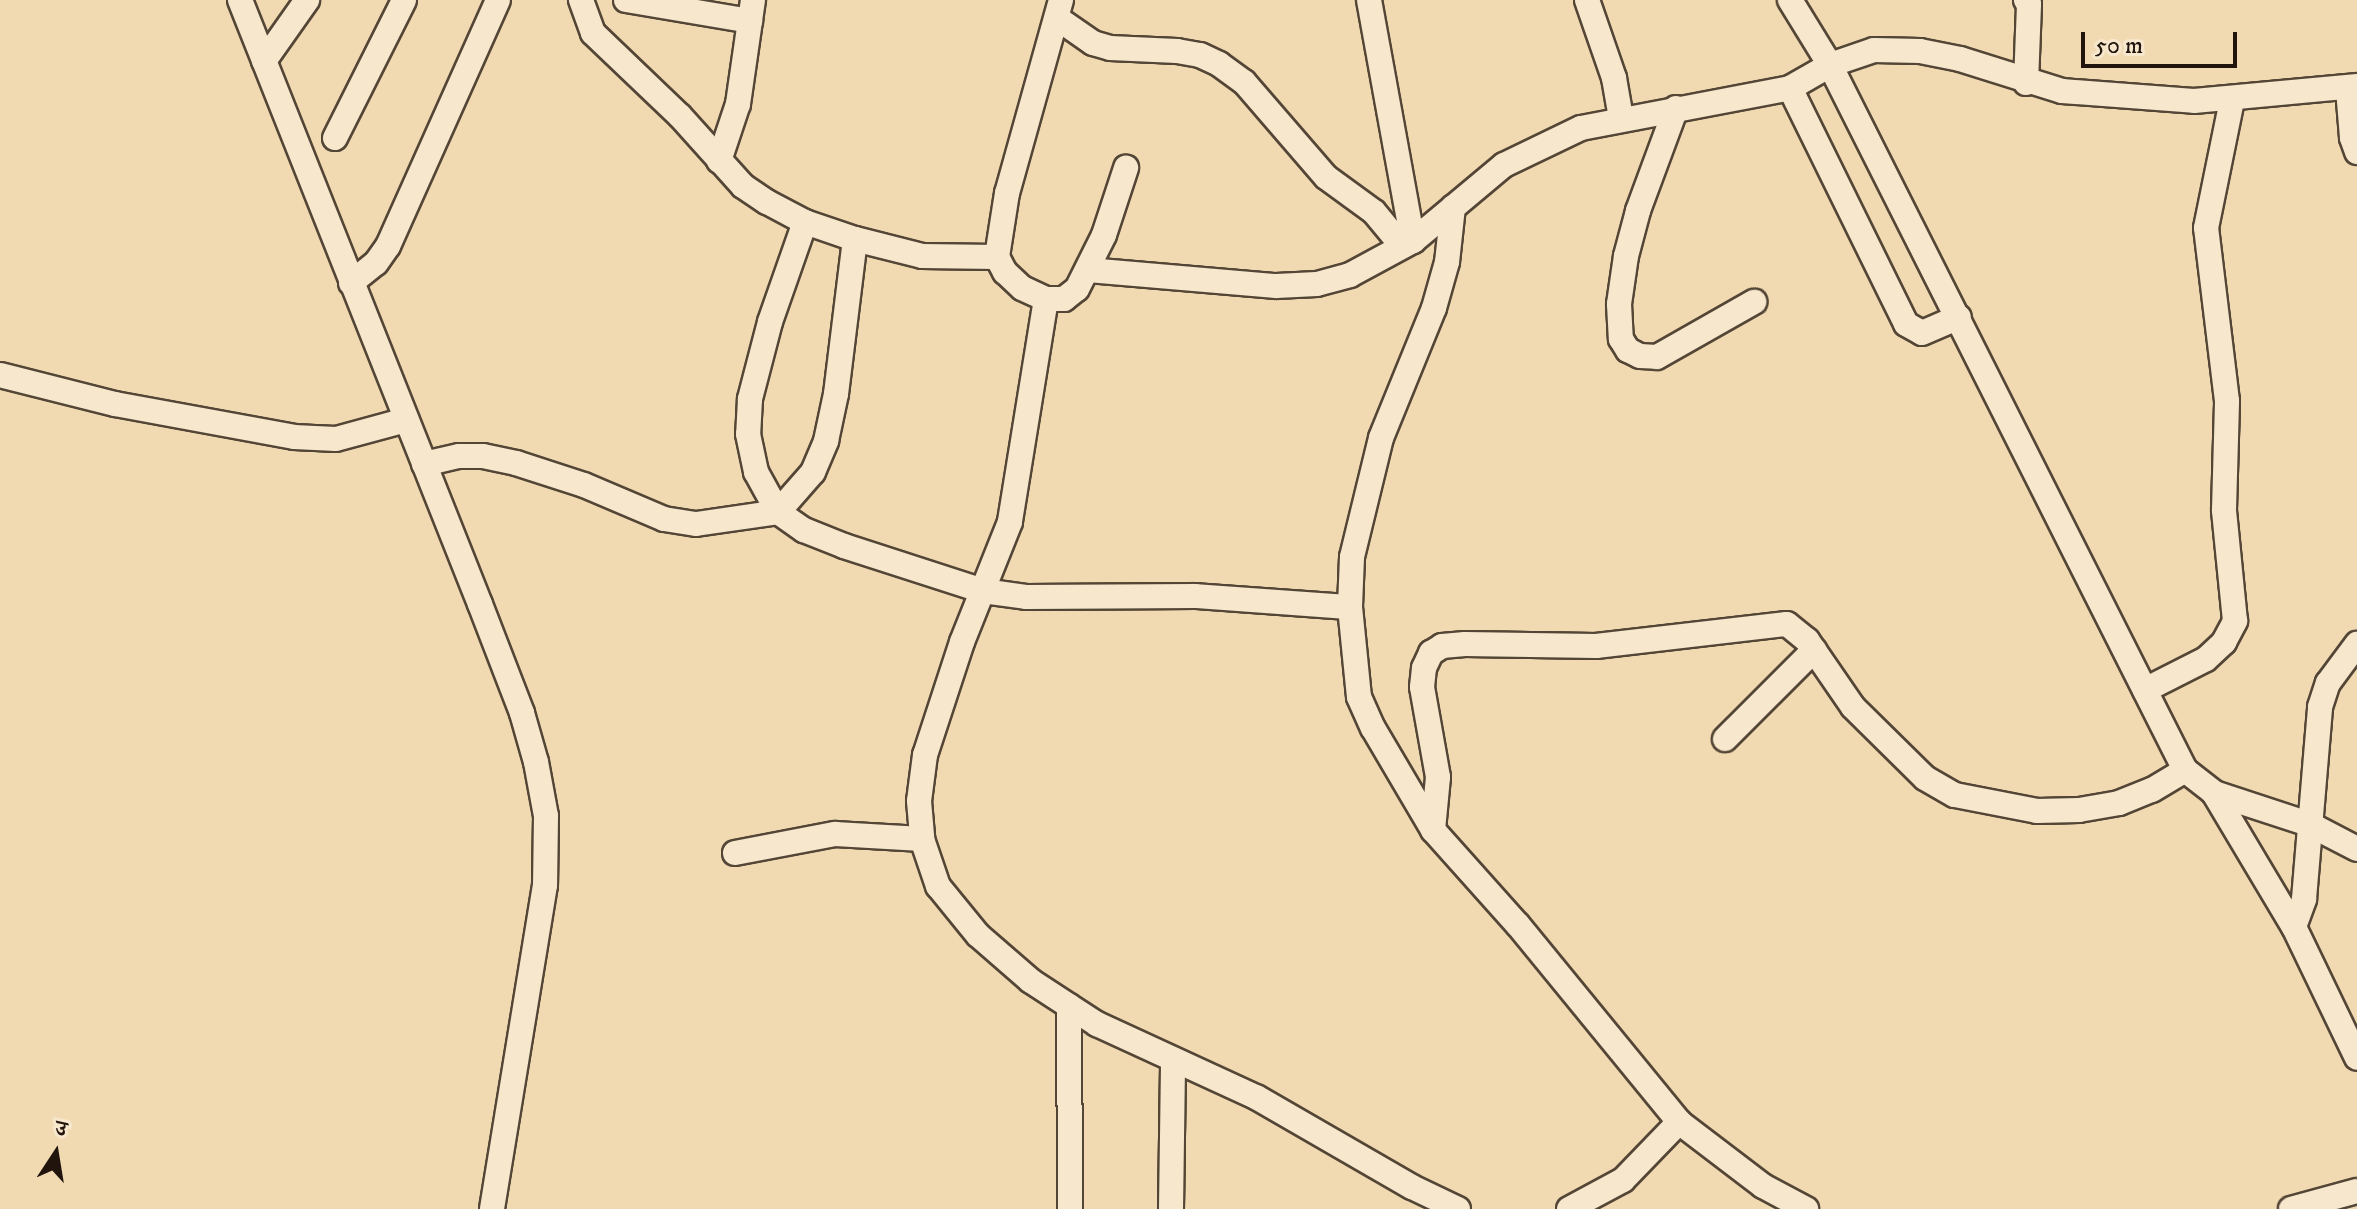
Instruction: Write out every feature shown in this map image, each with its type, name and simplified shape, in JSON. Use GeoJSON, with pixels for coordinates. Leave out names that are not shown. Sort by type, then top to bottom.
{"type":"FeatureCollection","features":[{"type":"Feature","properties":{"kind":"street"},"geometry":{"type":"LineString","coordinates":[[240,0],[522,713],[546,816],[545,885],[492,1209]]}},
{"type":"Feature","properties":{"kind":"street"},"geometry":{"type":"LineString","coordinates":[[264,61],[307,0]]}},
{"type":"Feature","properties":{"kind":"street"},"geometry":{"type":"LineString","coordinates":[[335,138],[404,0]]}},
{"type":"Feature","properties":{"kind":"street"},"geometry":{"type":"LineString","coordinates":[[351,283],[376,263],[388,246],[498,0]]}},
{"type":"Feature","properties":{"kind":"street"},"geometry":{"type":"LineString","coordinates":[[581,0],[593,33],[680,116],[743,186],[805,222],[855,239],[922,256],[997,257]]}},
{"type":"Feature","properties":{"kind":"street"},"geometry":{"type":"LineString","coordinates":[[626,0],[751,11],[733,125],[719,161]]}},
{"type":"Feature","properties":{"kind":"street"},"geometry":{"type":"LineString","coordinates":[[1369,0],[1407,243]]}},
{"type":"Feature","properties":{"kind":"street"},"geometry":{"type":"LineString","coordinates":[[1587,0],[1614,78],[1621,118]]}},
{"type":"Feature","properties":{"kind":"street"},"geometry":{"type":"LineString","coordinates":[[2026,0],[2029,4],[2026,83]]}},
{"type":"Feature","properties":{"kind":"street"},"geometry":{"type":"LineString","coordinates":[[1799,2],[2185,770],[2214,793],[2309,824],[2357,849]]}},
{"type":"Feature","properties":{"kind":"street"},"geometry":{"type":"LineString","coordinates":[[1126,168],[1088,270],[1077,289],[1064,299],[1046,299],[1022,288],[1005,272],[997,257],[1013,169],[1059,9],[1093,43],[1110,48],[1177,51],[1200,55],[1219,64],[1244,82],[1315,165],[1407,243]]}},
{"type":"Feature","properties":{"kind":"street"},"geometry":{"type":"LineString","coordinates":[[1088,270],[1276,286],[1317,284],[1350,275],[1407,243],[1484,179],[1534,149],[1581,128],[1790,88],[1830,65],[1874,50],[1920,51],[1960,59],[2026,83],[2062,91],[2194,101],[2352,88],[2352,138],[2357,152]]}},
{"type":"Feature","properties":{"kind":"street"},"geometry":{"type":"LineString","coordinates":[[1790,88],[1906,324],[1922,333],[1959,317]]}},
{"type":"Feature","properties":{"kind":"street"},"geometry":{"type":"LineString","coordinates":[[2145,690],[2206,659],[2224,642],[2235,621],[2224,510],[2227,401],[2206,228],[2232,100]]}},
{"type":"Feature","properties":{"kind":"street"},"geometry":{"type":"LineString","coordinates":[[1676,108],[1638,211],[1626,256],[1619,304],[1621,339],[1628,350],[1640,356],[1657,357],[1754,302]]}},
{"type":"Feature","properties":{"kind":"street"},"geometry":{"type":"LineString","coordinates":[[1453,207],[1447,262],[1434,308],[1381,438],[1352,557],[1350,607],[1359,697],[1373,728],[1433,830],[1528,937],[1679,1122],[1763,1186],[1806,1209]]}},
{"type":"Feature","properties":{"kind":"street"},"geometry":{"type":"LineString","coordinates":[[805,222],[770,322],[750,399],[748,434],[756,472],[778,512],[804,530],[844,546],[983,591],[1026,597],[1195,596],[1350,607]]}},
{"type":"Feature","properties":{"kind":"street"},"geometry":{"type":"LineString","coordinates":[[424,464],[459,456],[483,456],[516,463],[584,485],[664,519],[696,524],[778,512],[813,472],[826,441],[836,394],[855,239]]}},
{"type":"Feature","properties":{"kind":"street"},"geometry":{"type":"LineString","coordinates":[[1046,299],[1010,522],[962,642],[925,755],[919,801],[922,839],[938,886],[978,935],[1031,981],[1097,1024],[1173,1062],[1256,1097],[1412,1187],[1458,1209]]}},
{"type":"Feature","properties":{"kind":"street"},"geometry":{"type":"LineString","coordinates":[[0,375],[115,404],[294,437],[336,439],[406,420]]}},
{"type":"Feature","properties":{"kind":"street"},"geometry":{"type":"LineString","coordinates":[[1433,830],[1437,761],[1422,687],[1424,668],[1431,653],[1442,646],[1596,646],[1772,623],[1798,630],[1853,707],[1925,778],[1955,795],[2037,811],[2079,810],[2119,803],[2152,790],[2185,770]]}},
{"type":"Feature","properties":{"kind":"street"},"geometry":{"type":"LineString","coordinates":[[2294,927],[2304,899],[2320,707],[2328,683],[2357,644]]}},
{"type":"Feature","properties":{"kind":"street"},"geometry":{"type":"LineString","coordinates":[[1725,739],[1814,650]]}},
{"type":"Feature","properties":{"kind":"street"},"geometry":{"type":"LineString","coordinates":[[2214,793],[2294,927],[2357,1058]]}},
{"type":"Feature","properties":{"kind":"street"},"geometry":{"type":"LineString","coordinates":[[735,853],[835,834],[922,839]]}},
{"type":"Feature","properties":{"kind":"street"},"geometry":{"type":"LineString","coordinates":[[1069,1006],[1070,1209]]}},
{"type":"Feature","properties":{"kind":"street"},"geometry":{"type":"LineString","coordinates":[[1171,1209],[1173,1062]]}},
{"type":"Feature","properties":{"kind":"street"},"geometry":{"type":"LineString","coordinates":[[1569,1209],[1615,1185],[1679,1122]]}},
{"type":"Feature","properties":{"kind":"street"},"geometry":{"type":"LineString","coordinates":[[2291,1209],[2357,1191]]}}]}
